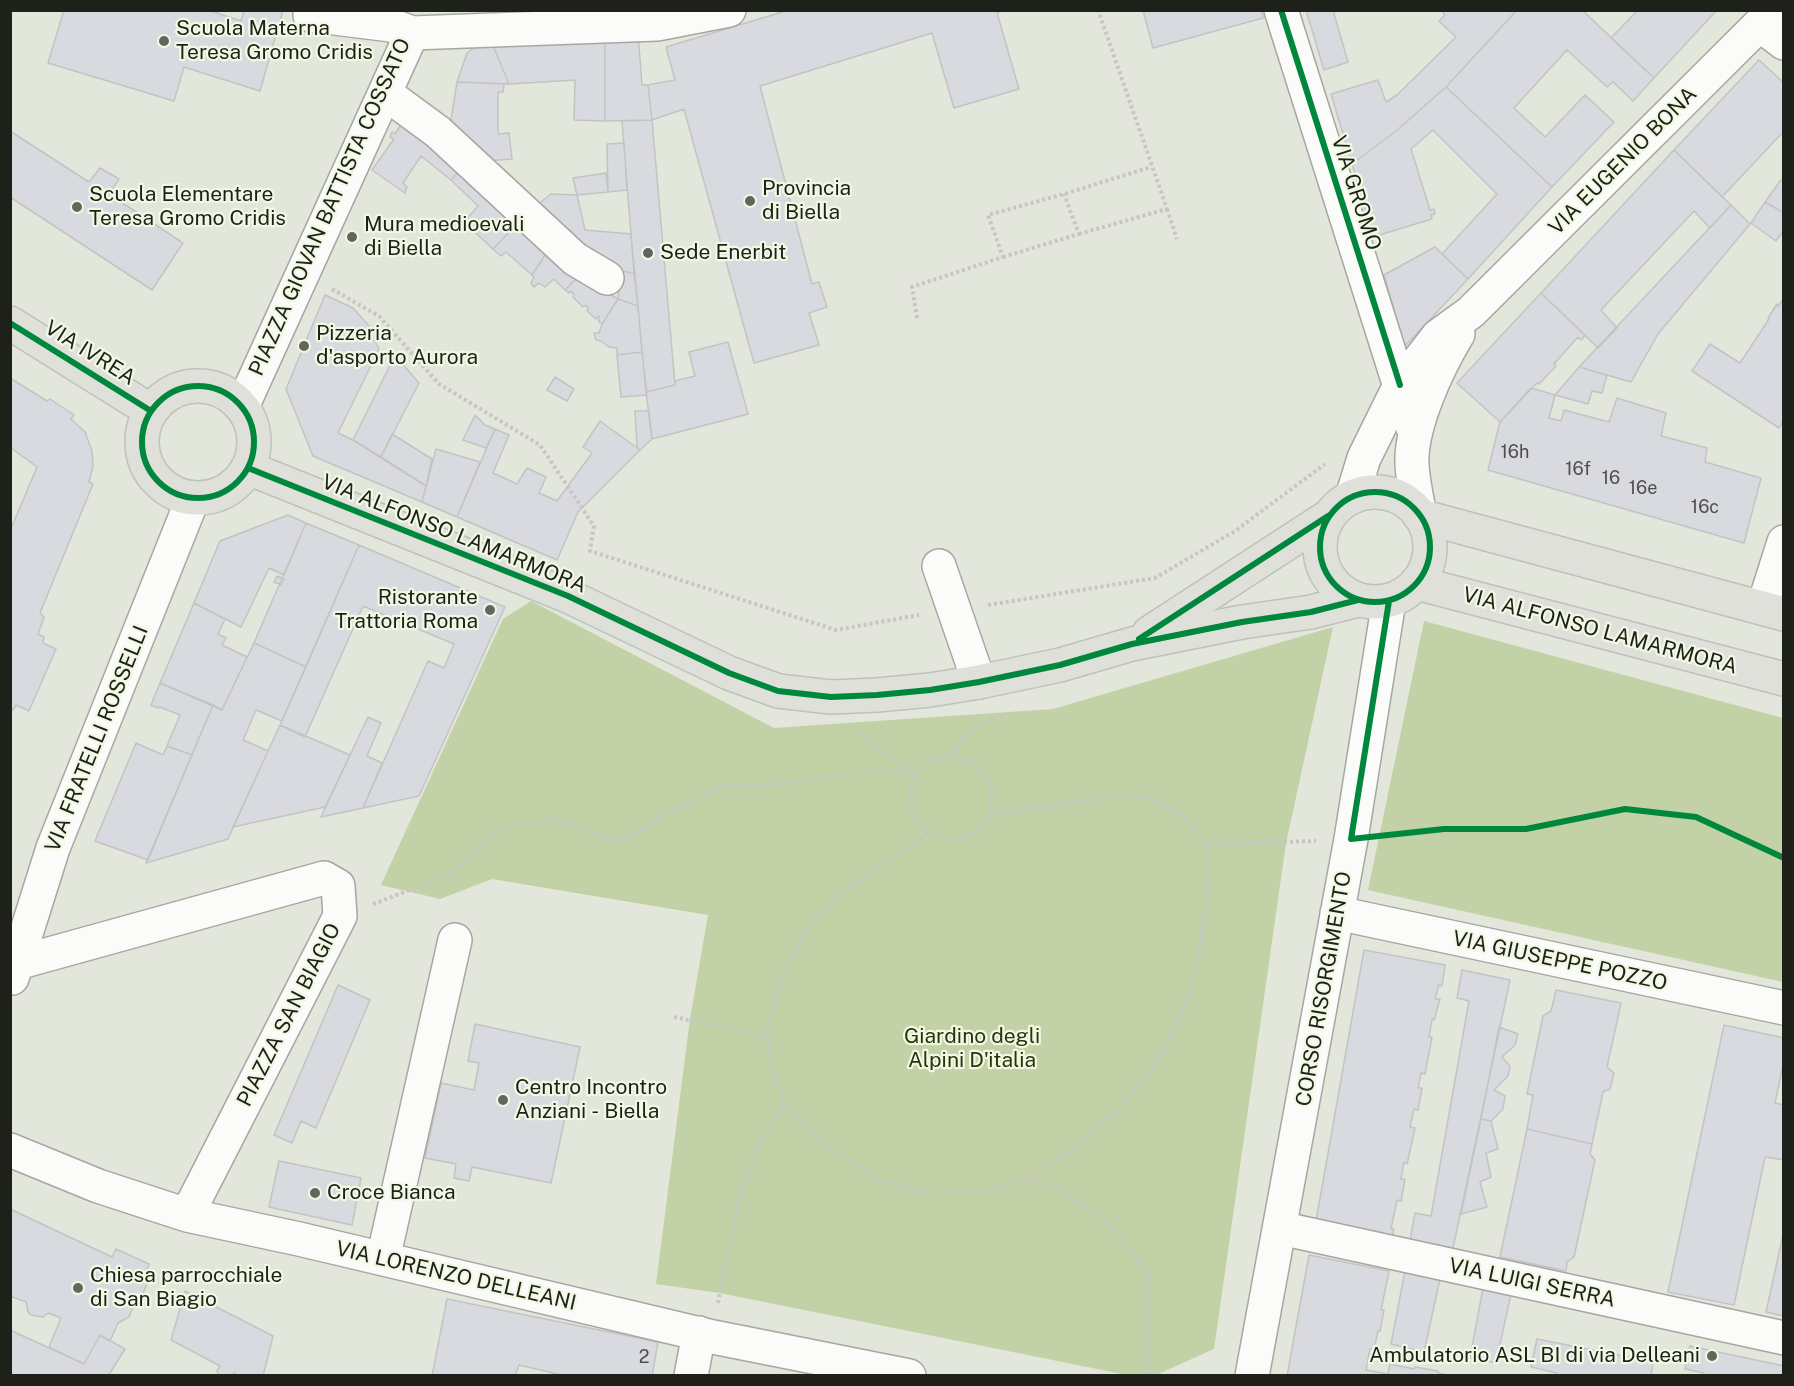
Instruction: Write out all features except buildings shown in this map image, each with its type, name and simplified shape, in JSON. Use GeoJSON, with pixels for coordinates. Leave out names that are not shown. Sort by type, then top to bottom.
{"type":"FeatureCollection","features":[{"type":"Feature","properties":{"kind":"main road","name":"VIA IVREA"},"geometry":{"type":"LineString","coordinates":[[10,323],[151,411]]}},
{"type":"Feature","properties":{"kind":"main road"},"geometry":{"type":"LineString","coordinates":[[193,386],[212,388],[228,394],[242,407],[251,422],[254,441],[253,454],[248,468],[238,482],[225,492],[210,497],[193,498],[175,493],[158,482],[147,466],[142,448],[143,428],[151,411],[162,399],[176,390],[193,386]]}},
{"type":"Feature","properties":{"kind":"main road","name":"VIA ALFONSO LAMARMORA"},"geometry":{"type":"LineString","coordinates":[[248,468],[568,596],[729,673],[778,691],[831,697],[919,691],[979,682],[1060,665],[1132,644],[1242,622],[1374,601],[1404,594],[1418,583],[1784,679]]}},
{"type":"Feature","properties":{"kind":"main road","name":"VIA ALFONSO LAMARMORA"},"geometry":{"type":"LineString","coordinates":[[1132,644],[1341,506],[1371,492],[1390,494],[1407,502],[1420,516],[1773,611]]}},
{"type":"Feature","properties":{"kind":"main road"},"geometry":{"type":"LineString","coordinates":[[1341,506],[1322,531],[1319,548],[1322,565],[1330,580],[1343,592],[1374,601]]}},
{"type":"Feature","properties":{"kind":"main road"},"geometry":{"type":"LineString","coordinates":[[1418,583],[1427,568],[1430,550],[1428,532],[1420,516]]}},
{"type":"Feature","properties":{"kind":"street"},"geometry":{"type":"LineString","coordinates":[[399,23],[657,24],[729,10]]}},
{"type":"Feature","properties":{"kind":"street","name":"VIA GROMO"},"geometry":{"type":"LineString","coordinates":[[1281,10],[1400,385]]}},
{"type":"Feature","properties":{"kind":"street","name":"PIAZZA GIOVAN BATTISTA COSSATO"},"geometry":{"type":"LineString","coordinates":[[242,407],[385,93],[399,23],[310,15]]}},
{"type":"Feature","properties":{"kind":"street","name":"VIA EUGENIO BONA"},"geometry":{"type":"LineString","coordinates":[[1341,506],[1400,385],[1438,336],[1471,312],[1773,26]]}},
{"type":"Feature","properties":{"kind":"street"},"geometry":{"type":"LineString","coordinates":[[385,93],[438,132],[575,259],[607,278]]}},
{"type":"Feature","properties":{"kind":"street","name":"VIA EUGENIO BONA"},"geometry":{"type":"LineString","coordinates":[[1420,516],[1412,463],[1415,434],[1428,397],[1452,343],[1471,312]]}},
{"type":"Feature","properties":{"kind":"street","name":"VIA EUGENIO BONA"},"geometry":{"type":"LineString","coordinates":[[1400,385],[1415,434]]}},
{"type":"Feature","properties":{"kind":"street","name":"VIA FRATELLI ROSSELLI"},"geometry":{"type":"LineString","coordinates":[[14,973],[21,921],[53,848],[193,498]]}},
{"type":"Feature","properties":{"kind":"street"},"geometry":{"type":"LineString","coordinates":[[1773,611],[1784,542]]}},
{"type":"Feature","properties":{"kind":"street"},"geometry":{"type":"LineString","coordinates":[[939,566],[979,682]]}},
{"type":"Feature","properties":{"kind":"street","name":"CORSO RISORGIMENTO"},"geometry":{"type":"LineString","coordinates":[[1252,1376],[1351,839],[1374,601]]}},
{"type":"Feature","properties":{"kind":"street","name":"PIAZZA SAN BIAGIO"},"geometry":{"type":"LineString","coordinates":[[14,973],[324,878],[338,886],[340,916],[187,1215]]}},
{"type":"Feature","properties":{"kind":"street","name":"VIA GIUSEPPE POZZO"},"geometry":{"type":"LineString","coordinates":[[1337,913],[1784,1008]]}},
{"type":"Feature","properties":{"kind":"street"},"geometry":{"type":"LineString","coordinates":[[383,1258],[455,940]]}},
{"type":"Feature","properties":{"kind":"street","name":"VIA LORENZO DELLEANI"},"geometry":{"type":"LineString","coordinates":[[10,1150],[98,1186],[187,1215],[383,1258],[706,1335],[909,1376]]}},
{"type":"Feature","properties":{"kind":"street","name":"VIA LUIGI SERRA"},"geometry":{"type":"LineString","coordinates":[[1280,1228],[1784,1338]]}},
{"type":"Feature","properties":{"kind":"street"},"geometry":{"type":"LineString","coordinates":[[691,1376],[706,1335]]}},
{"type":"Feature","properties":{"kind":"path"},"geometry":{"type":"LineString","coordinates":[[1098,10],[1177,239]]}},
{"type":"Feature","properties":{"kind":"path"},"geometry":{"type":"LineString","coordinates":[[1003,257],[988,215],[1151,167]]}},
{"type":"Feature","properties":{"kind":"path"},"geometry":{"type":"LineString","coordinates":[[1064,194],[1079,234]]}},
{"type":"Feature","properties":{"kind":"path"},"geometry":{"type":"LineString","coordinates":[[917,318],[912,287],[1003,257],[1167,209]]}},
{"type":"Feature","properties":{"kind":"path"},"geometry":{"type":"LineString","coordinates":[[303,272],[379,316],[440,384],[540,445],[594,526],[590,551],[836,630],[1155,578],[1234,531],[1329,460]]}},
{"type":"Feature","properties":{"kind":"path"},"geometry":{"type":"LineString","coordinates":[[831,697],[851,723],[883,752],[916,775]]}},
{"type":"Feature","properties":{"kind":"path"},"geometry":{"type":"LineString","coordinates":[[938,759],[964,759],[986,776],[991,788],[992,802],[989,815],[982,827],[970,836],[956,841],[942,840],[928,834],[918,826],[911,814],[910,794],[916,775],[926,765],[938,759]]}},
{"type":"Feature","properties":{"kind":"path"},"geometry":{"type":"LineString","coordinates":[[340,916],[449,875],[500,828],[553,819],[619,843],[665,815],[728,785],[764,785],[876,771],[916,775]]}},
{"type":"Feature","properties":{"kind":"path"},"geometry":{"type":"LineString","coordinates":[[928,834],[880,865],[834,901],[802,937],[780,982],[766,1036],[784,1105],[825,1144],[881,1181],[932,1194],[981,1192],[1024,1179],[1079,1146],[1124,1104],[1165,1051],[1189,994],[1202,939],[1210,878],[1206,844],[1179,812],[1147,797],[1117,796],[989,815]]}},
{"type":"Feature","properties":{"kind":"path"},"geometry":{"type":"LineString","coordinates":[[1206,844],[1351,839],[1444,829],[1526,829],[1624,809],[1696,817],[1784,858]]}},
{"type":"Feature","properties":{"kind":"path"},"geometry":{"type":"LineString","coordinates":[[675,1017],[766,1036]]}},
{"type":"Feature","properties":{"kind":"path"},"geometry":{"type":"LineString","coordinates":[[706,1335],[738,1201],[757,1149],[784,1105]]}},
{"type":"Feature","properties":{"kind":"path"},"geometry":{"type":"LineString","coordinates":[[1024,1179],[1056,1187],[1088,1207],[1118,1233],[1147,1272],[1147,1376]]}},
{"type":"Feature","properties":{"kind":"green space","name":"Giardino degli Alpini D'italia"},"geometry":{"type":"Polygon","coordinates":[[[531,601],[774,728],[1053,709],[1333,627],[1286,843],[1214,1349],[1156,1375],[1127,1375],[720,1293],[656,1284],[690,1019],[708,915],[492,879],[440,899],[381,885],[503,619],[531,601]]]}},
{"type":"Feature","properties":{"kind":"green space"},"geometry":{"type":"Polygon","coordinates":[[[1424,621],[1783,718],[1783,982],[1368,890],[1424,621]]]}},
{"type":"Feature","properties":{"kind":"cycle path"},"geometry":{"type":"LineString","coordinates":[[1281,10],[1400,385]]}},
{"type":"Feature","properties":{"kind":"cycle path"},"geometry":{"type":"LineString","coordinates":[[10,323],[151,411]]}},
{"type":"Feature","properties":{"kind":"cycle path"},"geometry":{"type":"LineString","coordinates":[[198,386],[219,390],[238,402],[250,421],[254,442],[250,463],[238,482],[219,494],[198,498],[177,494],[158,482],[146,463],[142,442],[146,421],[158,402],[177,390],[198,386]]}},
{"type":"Feature","properties":{"kind":"cycle path"},"geometry":{"type":"LineString","coordinates":[[248,468],[568,596],[729,673],[778,691],[831,697],[930,690],[1060,665],[1132,644],[1242,622],[1311,612],[1358,600]]}},
{"type":"Feature","properties":{"kind":"cycle path"},"geometry":{"type":"LineString","coordinates":[[1375,492],[1396,496],[1414,508],[1426,526],[1430,547],[1426,568],[1414,586],[1396,598],[1375,602],[1354,598],[1336,586],[1324,568],[1320,547],[1324,526],[1336,508],[1354,496],[1375,492]]}},
{"type":"Feature","properties":{"kind":"cycle path"},"geometry":{"type":"LineString","coordinates":[[1139,639],[1328,516]]}},
{"type":"Feature","properties":{"kind":"cycle path"},"geometry":{"type":"LineString","coordinates":[[1389,601],[1351,839],[1444,829],[1526,829],[1625,809],[1696,817],[1784,858]]}},
{"type":"Feature","properties":{"kind":"place","name":"Scuola Materna Teresa Gromo Cridis"},"geometry":{"type":"Point","coordinates":[164,41]}},
{"type":"Feature","properties":{"kind":"place","name":"Provincia di Biella"},"geometry":{"type":"Point","coordinates":[750,201]}},
{"type":"Feature","properties":{"kind":"place","name":"Scuola Elementare Teresa Gromo Cridis"},"geometry":{"type":"Point","coordinates":[77,207]}},
{"type":"Feature","properties":{"kind":"place","name":"Mura medioevali di Biella"},"geometry":{"type":"Point","coordinates":[352,237]}},
{"type":"Feature","properties":{"kind":"place","name":"Sede Enerbit"},"geometry":{"type":"Point","coordinates":[648,253]}},
{"type":"Feature","properties":{"kind":"place","name":"Pizzeria d'asporto Aurora"},"geometry":{"type":"Point","coordinates":[304,346]}},
{"type":"Feature","properties":{"kind":"place","name":"Ristorante Trattoria Roma"},"geometry":{"type":"Point","coordinates":[490,610]}},
{"type":"Feature","properties":{"kind":"place","name":"Centro Incontro Anziani - Biella"},"geometry":{"type":"Point","coordinates":[503,1100]}},
{"type":"Feature","properties":{"kind":"place","name":"Croce Bianca"},"geometry":{"type":"Point","coordinates":[315,1193]}},
{"type":"Feature","properties":{"kind":"place","name":"Chiesa parrocchiale di San Biagio"},"geometry":{"type":"Point","coordinates":[78,1288]}},
{"type":"Feature","properties":{"kind":"place","name":"Ambulatorio ASL BI di via Delleani"},"geometry":{"type":"Point","coordinates":[1712,1356]}}]}
